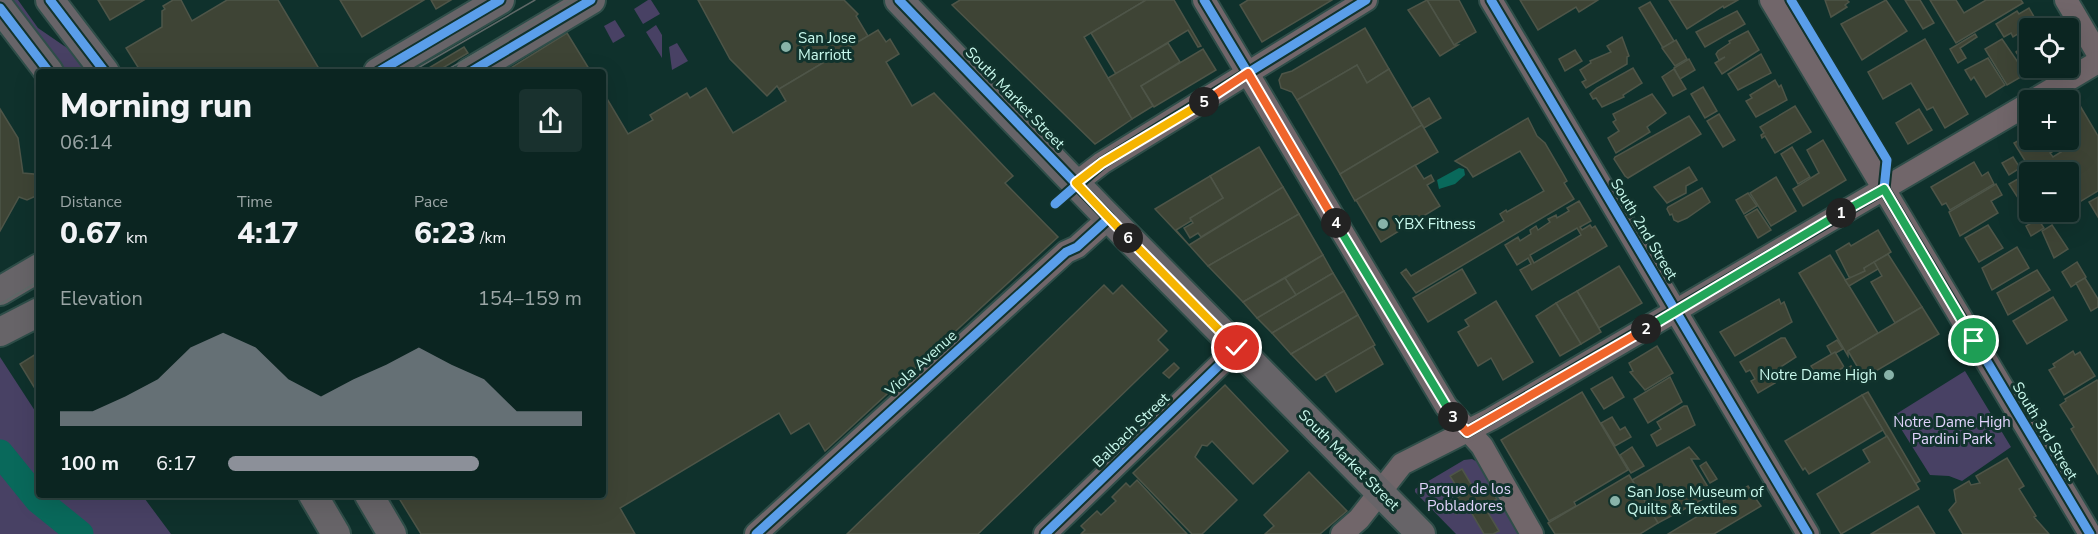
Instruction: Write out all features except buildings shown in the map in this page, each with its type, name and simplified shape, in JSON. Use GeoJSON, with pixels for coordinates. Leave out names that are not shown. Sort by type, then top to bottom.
{"type":"FeatureCollection","features":[{"type":"Feature","properties":{"kind":"main road"},"geometry":{"type":"LineString","coordinates":[[50,0],[103,69]]}},
{"type":"Feature","properties":{"kind":"main road"},"geometry":{"type":"LineString","coordinates":[[383,69],[500,0]]}},
{"type":"Feature","properties":{"kind":"main road"},"geometry":{"type":"LineString","coordinates":[[475,69],[591,0]]}},
{"type":"Feature","properties":{"kind":"main road","name":"South Market Street"},"geometry":{"type":"LineString","coordinates":[[899,0],[1109,218],[1421,534]]}},
{"type":"Feature","properties":{"kind":"main road"},"geometry":{"type":"LineString","coordinates":[[0,8],[48,69]]}},
{"type":"Feature","properties":{"kind":"main road"},"geometry":{"type":"LineString","coordinates":[[0,291],[36,270]]}},
{"type":"Feature","properties":{"kind":"main road"},"geometry":{"type":"LineString","coordinates":[[0,332],[36,314]]}},
{"type":"Feature","properties":{"kind":"main road"},"geometry":{"type":"LineString","coordinates":[[315,498],[336,534]]}},
{"type":"Feature","properties":{"kind":"main road"},"geometry":{"type":"LineString","coordinates":[[371,498],[392,534]]}},
{"type":"Feature","properties":{"kind":"street"},"geometry":{"type":"LineString","coordinates":[[1204,0],[1446,406],[1486,453],[1532,534]]}},
{"type":"Feature","properties":{"kind":"street"},"geometry":{"type":"LineString","coordinates":[[1076,183],[1102,163],[1366,0]]}},
{"type":"Feature","properties":{"kind":"street","name":"South 2nd Street"},"geometry":{"type":"LineString","coordinates":[[1491,0],[1808,534]]}},
{"type":"Feature","properties":{"kind":"street","name":"South 3rd Street"},"geometry":{"type":"LineString","coordinates":[[1771,0],[2090,534]]}},
{"type":"Feature","properties":{"kind":"street"},"geometry":{"type":"LineString","coordinates":[[2066,0],[2098,54]]}},
{"type":"Feature","properties":{"kind":"street"},"geometry":{"type":"LineString","coordinates":[[2051,90],[2098,62]]}},
{"type":"Feature","properties":{"kind":"street"},"geometry":{"type":"LineString","coordinates":[[1342,534],[1359,519],[1402,464],[1467,432],[2019,109]]}},
{"type":"Feature","properties":{"kind":"street","name":"Viola Avenue"},"geometry":{"type":"LineString","coordinates":[[756,534],[1066,252],[1077,247],[1109,218]]}},
{"type":"Feature","properties":{"kind":"street","name":"Balbach Street"},"geometry":{"type":"LineString","coordinates":[[1045,534],[1237,348]]}},
{"type":"Feature","properties":{"kind":"green space"},"geometry":{"type":"Polygon","coordinates":[[[10,0],[18,0],[38,28],[73,52],[85,69],[64,69],[10,0]]]}},
{"type":"Feature","properties":{"kind":"green space"},"geometry":{"type":"Polygon","coordinates":[[[651,0],[660,14],[643,24],[634,9],[651,0]]]}},
{"type":"Feature","properties":{"kind":"green space"},"geometry":{"type":"Polygon","coordinates":[[[615,20],[625,36],[613,43],[604,26],[615,20]]]}},
{"type":"Feature","properties":{"kind":"green space"},"geometry":{"type":"Polygon","coordinates":[[[656,25],[662,35],[662,58],[646,32],[656,25]]]}},
{"type":"Feature","properties":{"kind":"green space"},"geometry":{"type":"Polygon","coordinates":[[[677,43],[688,61],[672,70],[669,47],[677,43]]]}},
{"type":"Feature","properties":{"kind":"green space"},"geometry":{"type":"Polygon","coordinates":[[[0,357],[36,412],[36,498],[144,498],[171,534],[0,534],[0,357]]]}},
{"type":"Feature","properties":{"kind":"green space","name":"Notre Dame High Pardini Park"},"geometry":{"type":"Polygon","coordinates":[[[1965,371],[2011,447],[1962,481],[1949,476],[1930,475],[1893,416],[1965,371]]]}},
{"type":"Feature","properties":{"kind":"green space","name":"Parque de los Pobladores"},"geometry":{"type":"Polygon","coordinates":[[[1472,459],[1481,464],[1523,534],[1456,534],[1415,492],[1415,489],[1464,460],[1472,459]]]}},
{"type":"Feature","properties":{"kind":"shaded area"},"geometry":{"type":"Polygon","coordinates":[[[1459,168],[1464,169],[1465,175],[1455,184],[1439,189],[1437,180],[1459,168]]]}},
{"type":"Feature","properties":{"kind":"waterway"},"geometry":{"type":"LineString","coordinates":[[0,453],[36,498]]}},
{"type":"Feature","properties":{"kind":"waterway"},"geometry":{"type":"LineString","coordinates":[[36,498],[80,534]]}},
{"type":"Feature","properties":{"kind":"tram line"},"geometry":{"type":"LineString","coordinates":[[416,69],[535,0]]}},
{"type":"Feature","properties":{"kind":"tram line"},"geometry":{"type":"LineString","coordinates":[[448,69],[571,0]]}},
{"type":"Feature","properties":{"kind":"tram line"},"geometry":{"type":"LineString","coordinates":[[0,304],[36,283]]}},
{"type":"Feature","properties":{"kind":"cycle path"},"geometry":{"type":"LineString","coordinates":[[50,0],[103,69]]}},
{"type":"Feature","properties":{"kind":"cycle path"},"geometry":{"type":"LineString","coordinates":[[383,69],[500,0]]}},
{"type":"Feature","properties":{"kind":"cycle path"},"geometry":{"type":"LineString","coordinates":[[475,69],[591,0]]}},
{"type":"Feature","properties":{"kind":"cycle path"},"geometry":{"type":"LineString","coordinates":[[756,534],[1066,252],[1077,247],[1109,218],[899,0]]}},
{"type":"Feature","properties":{"kind":"cycle path"},"geometry":{"type":"LineString","coordinates":[[1204,0],[1248,73]]}},
{"type":"Feature","properties":{"kind":"cycle path"},"geometry":{"type":"LineString","coordinates":[[1055,204],[1102,163],[1366,0]]}},
{"type":"Feature","properties":{"kind":"cycle path"},"geometry":{"type":"LineString","coordinates":[[1491,0],[1808,534]]}},
{"type":"Feature","properties":{"kind":"cycle path"},"geometry":{"type":"LineString","coordinates":[[1791,0],[1887,160],[1884,189]]}},
{"type":"Feature","properties":{"kind":"cycle path"},"geometry":{"type":"LineString","coordinates":[[0,8],[47,69]]}},
{"type":"Feature","properties":{"kind":"cycle path"},"geometry":{"type":"LineString","coordinates":[[1884,189],[2090,534]]}},
{"type":"Feature","properties":{"kind":"cycle path"},"geometry":{"type":"LineString","coordinates":[[1467,432],[1884,189]]}},
{"type":"Feature","properties":{"kind":"cycle path"},"geometry":{"type":"LineString","coordinates":[[1045,534],[1237,348]]}},
{"type":"Feature","properties":{"kind":"place","name":"San Jose Marriott"},"geometry":{"type":"Point","coordinates":[786,47]}},
{"type":"Feature","properties":{"kind":"place","name":"YBX Fitness"},"geometry":{"type":"Point","coordinates":[1383,224]}},
{"type":"Feature","properties":{"kind":"place","name":"Notre Dame High"},"geometry":{"type":"Point","coordinates":[1889,375]}},
{"type":"Feature","properties":{"kind":"place","name":"San Jose Museum of Quilts & Textiles"},"geometry":{"type":"Point","coordinates":[1615,501]}},
{"type":"Feature","properties":{"kind":"route"},"geometry":{"type":"LineString","coordinates":[[1237,348],[1076,183],[1102,163],[1248,73],[1419,357],[1452,417],[1467,432],[1884,189],[1974,341]]}}]}
